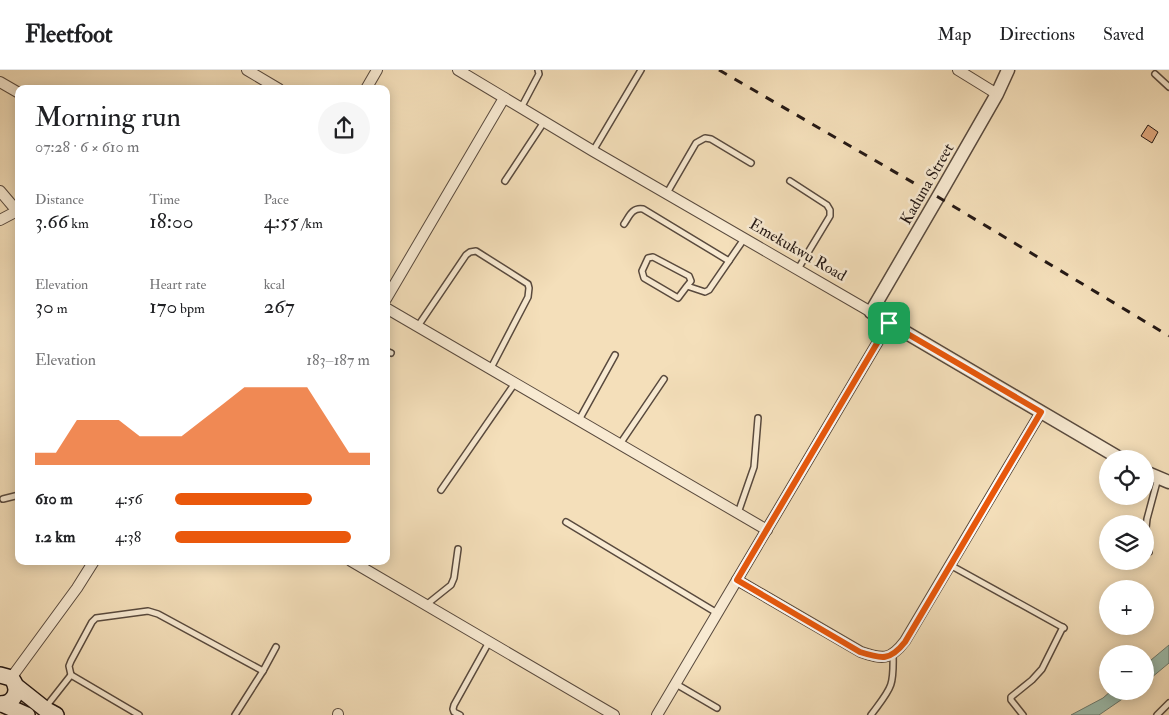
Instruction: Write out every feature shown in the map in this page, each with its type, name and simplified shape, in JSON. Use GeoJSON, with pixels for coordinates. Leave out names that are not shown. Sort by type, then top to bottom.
{"type":"FeatureCollection","features":[{"type":"Feature","properties":{"kind":"main road"},"geometry":{"type":"LineString","coordinates":[[1,704],[6,704],[16,695],[6,678]]}},
{"type":"Feature","properties":{"kind":"main road"},"geometry":{"type":"LineString","coordinates":[[6,678],[50,712]]}},
{"type":"Feature","properties":{"kind":"main road"},"geometry":{"type":"LineString","coordinates":[[1,704],[27,715]]}},
{"type":"Feature","properties":{"kind":"street"},"geometry":{"type":"LineString","coordinates":[[247,70],[272,85]]}},
{"type":"Feature","properties":{"kind":"street"},"geometry":{"type":"LineString","coordinates":[[368,85],[377,70]]}},
{"type":"Feature","properties":{"kind":"street","name":"Emekukwu Road"},"geometry":{"type":"LineString","coordinates":[[458,70],[593,151],[1106,450]]}},
{"type":"Feature","properties":{"kind":"street"},"geometry":{"type":"LineString","coordinates":[[958,70],[997,94]]}},
{"type":"Feature","properties":{"kind":"street","name":"Kaduna Street"},"geometry":{"type":"LineString","coordinates":[[871,312],[997,94],[1008,70]]}},
{"type":"Feature","properties":{"kind":"street"},"geometry":{"type":"LineString","coordinates":[[0,82],[15,91]]}},
{"type":"Feature","properties":{"kind":"street"},"geometry":{"type":"LineString","coordinates":[[390,302],[504,98]]}},
{"type":"Feature","properties":{"kind":"street"},"geometry":{"type":"LineString","coordinates":[[0,191],[15,208]]}},
{"type":"Feature","properties":{"kind":"street"},"geometry":{"type":"LineString","coordinates":[[0,228],[3,219],[15,213]]}},
{"type":"Feature","properties":{"kind":"street"},"geometry":{"type":"LineString","coordinates":[[390,309],[767,530]]}},
{"type":"Feature","properties":{"kind":"street"},"geometry":{"type":"LineString","coordinates":[[657,715],[889,323]]}},
{"type":"Feature","properties":{"kind":"street"},"geometry":{"type":"LineString","coordinates":[[737,580],[860,652],[885,658],[893,654],[905,642],[1041,412]]}},
{"type":"Feature","properties":{"kind":"street"},"geometry":{"type":"LineString","coordinates":[[6,678],[77,588],[91,565]]}},
{"type":"Feature","properties":{"kind":"street"},"geometry":{"type":"LineString","coordinates":[[358,565],[614,715]]}},
{"type":"Feature","properties":{"kind":"lane"},"geometry":{"type":"LineString","coordinates":[[521,108],[539,74],[538,70]]}},
{"type":"Feature","properties":{"kind":"lane"},"geometry":{"type":"LineString","coordinates":[[593,151],[641,70]]}},
{"type":"Feature","properties":{"kind":"lane"},"geometry":{"type":"LineString","coordinates":[[1156,74],[1169,87]]}},
{"type":"Feature","properties":{"kind":"lane"},"geometry":{"type":"LineString","coordinates":[[505,181],[544,121]]}},
{"type":"Feature","properties":{"kind":"lane"},"geometry":{"type":"LineString","coordinates":[[667,193],[696,143],[700,140],[711,139],[752,163]]}},
{"type":"Feature","properties":{"kind":"lane"},"geometry":{"type":"LineString","coordinates":[[790,181],[827,205],[830,210],[830,216],[798,270]]}},
{"type":"Feature","properties":{"kind":"lane"},"geometry":{"type":"LineString","coordinates":[[624,224],[634,210],[642,209],[729,261]]}},
{"type":"Feature","properties":{"kind":"lane"},"geometry":{"type":"LineString","coordinates":[[688,286],[705,292],[709,290],[744,238]]}},
{"type":"Feature","properties":{"kind":"lane"},"geometry":{"type":"LineString","coordinates":[[418,326],[466,255],[476,251],[528,284],[529,288],[528,297],[490,368]]}},
{"type":"Feature","properties":{"kind":"lane"},"geometry":{"type":"LineString","coordinates":[[653,257],[689,276],[691,282],[688,286],[678,298],[644,278],[642,271],[648,258],[653,257]]}},
{"type":"Feature","properties":{"kind":"lane"},"geometry":{"type":"LineString","coordinates":[[578,420],[616,355]]}},
{"type":"Feature","properties":{"kind":"lane"},"geometry":{"type":"LineString","coordinates":[[620,444],[664,379]]}},
{"type":"Feature","properties":{"kind":"lane"},"geometry":{"type":"LineString","coordinates":[[441,490],[515,383]]}},
{"type":"Feature","properties":{"kind":"lane"},"geometry":{"type":"LineString","coordinates":[[738,513],[754,467],[758,418]]}},
{"type":"Feature","properties":{"kind":"lane"},"geometry":{"type":"LineString","coordinates":[[1149,515],[1163,479]]}},
{"type":"Feature","properties":{"kind":"lane"},"geometry":{"type":"LineString","coordinates":[[3,499],[15,496]]}},
{"type":"Feature","properties":{"kind":"lane"},"geometry":{"type":"LineString","coordinates":[[566,522],[718,613]]}},
{"type":"Feature","properties":{"kind":"lane"},"geometry":{"type":"LineString","coordinates":[[426,605],[451,585],[454,578],[458,549]]}},
{"type":"Feature","properties":{"kind":"lane"},"geometry":{"type":"LineString","coordinates":[[950,565],[1063,628],[1042,669],[1011,697],[1011,700],[1023,715]]}},
{"type":"Feature","properties":{"kind":"lane"},"geometry":{"type":"LineString","coordinates":[[50,712],[71,675],[69,666],[71,661],[96,618],[148,611],[158,614],[263,671]]}},
{"type":"Feature","properties":{"kind":"lane"},"geometry":{"type":"LineString","coordinates":[[460,715],[454,712],[454,705],[489,642]]}},
{"type":"Feature","properties":{"kind":"lane"},"geometry":{"type":"LineString","coordinates":[[235,715],[276,647]]}},
{"type":"Feature","properties":{"kind":"lane"},"geometry":{"type":"LineString","coordinates":[[871,715],[891,688],[894,675],[893,654]]}},
{"type":"Feature","properties":{"kind":"lane"},"geometry":{"type":"LineString","coordinates":[[71,675],[139,715]]}},
{"type":"Feature","properties":{"kind":"lane"},"geometry":{"type":"LineString","coordinates":[[675,684],[717,708]]}},
{"type":"Feature","properties":{"kind":"lane"},"geometry":{"type":"LineString","coordinates":[[1157,715],[1169,703]]}},
{"type":"Feature","properties":{"kind":"shaded area"},"geometry":{"type":"Polygon","coordinates":[[[1169,645],[1169,663],[1154,676],[1154,658],[1169,645]]]}},
{"type":"Feature","properties":{"kind":"shaded area"},"geometry":{"type":"Polygon","coordinates":[[[1099,700],[1121,700],[1099,715],[1071,715],[1099,700]]]}},
{"type":"Feature","properties":{"kind":"building"},"geometry":{"type":"Polygon","coordinates":[[[1148,125],[1158,132],[1152,143],[1141,136],[1148,125]]]}},
{"type":"Feature","properties":{"kind":"railway"},"geometry":{"type":"LineString","coordinates":[[719,70],[938,197],[1169,336]]}},
{"type":"Feature","properties":{"kind":"route"},"geometry":{"type":"LineString","coordinates":[[889,323],[1041,412],[905,642],[896,652],[885,658],[860,652],[737,580],[889,323]]}}]}
